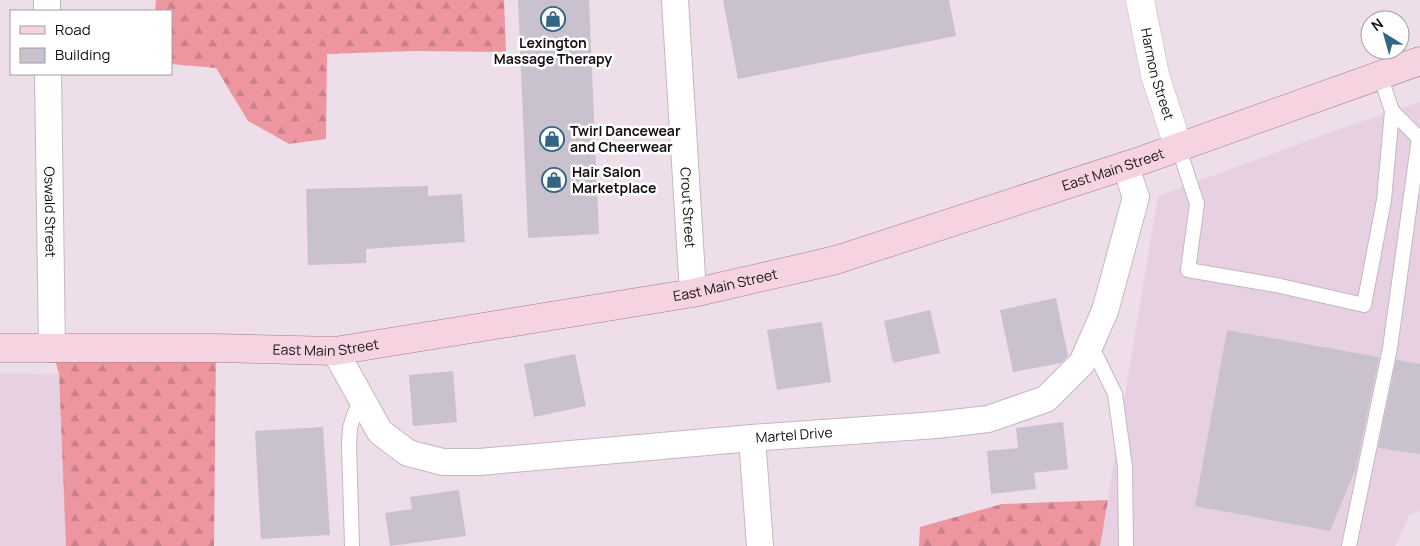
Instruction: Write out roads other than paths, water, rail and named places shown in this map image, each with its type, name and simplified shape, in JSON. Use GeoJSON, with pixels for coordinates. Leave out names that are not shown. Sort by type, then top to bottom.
{"type":"FeatureCollection","features":[{"type":"Feature","properties":{"kind":"main road","name":"East Main Street"},"geometry":{"type":"LineString","coordinates":[[0,348],[216,348],[335,351],[693,293],[836,260],[1125,165],[1420,62]]}},
{"type":"Feature","properties":{"kind":"street","name":"Crout Street"},"geometry":{"type":"LineString","coordinates":[[675,0],[693,293]]}},
{"type":"Feature","properties":{"kind":"street","name":"Harmon Street"},"geometry":{"type":"LineString","coordinates":[[1140,0],[1155,75],[1178,146]]}},
{"type":"Feature","properties":{"kind":"street","name":"Oswald Street"},"geometry":{"type":"LineString","coordinates":[[48,75],[52,349]]}},
{"type":"Feature","properties":{"kind":"street","name":"Martel Drive"},"geometry":{"type":"LineString","coordinates":[[335,351],[380,432],[408,453],[443,462],[479,462],[752,438],[936,425],[988,419],[1046,399],[1082,363],[1105,311],[1136,197],[1125,165]]}},
{"type":"Feature","properties":{"kind":"street"},"geometry":{"type":"LineString","coordinates":[[752,438],[760,546]]}},
{"type":"Feature","properties":{"kind":"lane"},"geometry":{"type":"LineString","coordinates":[[1178,146],[1197,204],[1188,270],[1276,285],[1364,305],[1384,200],[1392,111],[1380,75]]}},
{"type":"Feature","properties":{"kind":"lane"},"geometry":{"type":"LineString","coordinates":[[1349,546],[1390,348],[1419,138],[1392,111]]}},
{"type":"Feature","properties":{"kind":"lane"},"geometry":{"type":"LineString","coordinates":[[1090,344],[1115,394],[1125,467],[1126,546]]}},
{"type":"Feature","properties":{"kind":"lane"},"geometry":{"type":"LineString","coordinates":[[352,546],[350,428],[362,399]]}},
{"type":"Feature","properties":{"kind":"place","name":"Lexington Massage Therapy"},"geometry":{"type":"Point","coordinates":[553,19]}},
{"type":"Feature","properties":{"kind":"place","name":"Twirl Dancewear and Cheerwear"},"geometry":{"type":"Point","coordinates":[552,139]}},
{"type":"Feature","properties":{"kind":"place","name":"Hair Salon Marketplace"},"geometry":{"type":"Point","coordinates":[554,180]}}]}
